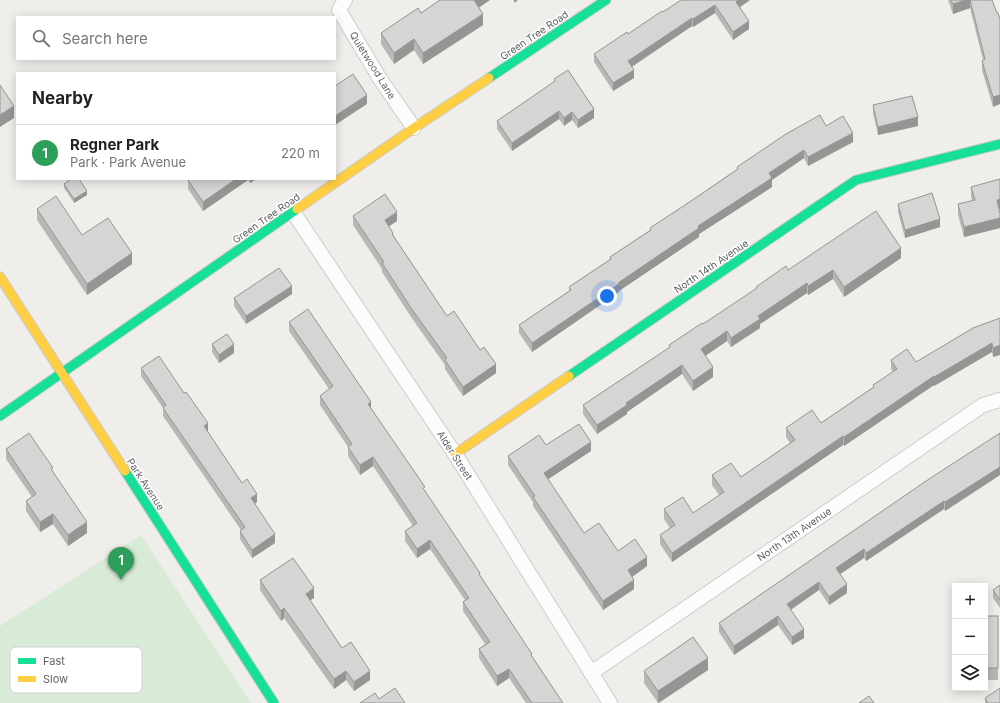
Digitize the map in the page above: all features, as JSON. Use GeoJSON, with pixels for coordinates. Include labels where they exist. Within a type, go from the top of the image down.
{"type":"FeatureCollection","features":[{"type":"Feature","properties":{"kind":"street","name":"Quietwood Lane"},"geometry":{"type":"LineString","coordinates":[[345,0],[339,10],[380,79],[414,128]]}},
{"type":"Feature","properties":{"kind":"street","name":"Green Tree Road"},"geometry":{"type":"LineString","coordinates":[[0,416],[414,128],[606,0]]}},
{"type":"Feature","properties":{"kind":"street","name":"North 14th Avenue"},"geometry":{"type":"LineString","coordinates":[[455,454],[856,180],[1000,144]]}},
{"type":"Feature","properties":{"kind":"street","name":"Alder Street"},"geometry":{"type":"LineString","coordinates":[[293,212],[455,454],[610,703]]}},
{"type":"Feature","properties":{"kind":"street","name":"Park Avenue"},"geometry":{"type":"LineString","coordinates":[[0,277],[274,703]]}},
{"type":"Feature","properties":{"kind":"street","name":"North 13th Avenue"},"geometry":{"type":"LineString","coordinates":[[591,673],[983,405],[1000,400]]}},
{"type":"Feature","properties":{"kind":"green space"},"geometry":{"type":"Polygon","coordinates":[[[141,535],[251,703],[0,703],[0,626],[141,535]]]}},
{"type":"Feature","properties":{"kind":"building"},"geometry":{"type":"Polygon","coordinates":[[[440,0],[474,0],[483,14],[423,53],[414,39],[394,53],[381,33],[418,8],[421,13],[440,0]]]}},
{"type":"Feature","properties":{"kind":"building"},"geometry":{"type":"Polygon","coordinates":[[[681,0],[738,0],[736,2],[749,21],[733,32],[715,5],[693,19],[692,18],[628,61],[634,70],[613,83],[594,54],[627,32],[628,34],[681,0]]]}},
{"type":"Feature","properties":{"kind":"building"},"geometry":{"type":"Polygon","coordinates":[[[951,0],[966,0],[953,4],[951,0]]]}},
{"type":"Feature","properties":{"kind":"building"},"geometry":{"type":"Polygon","coordinates":[[[970,0],[992,0],[1000,19],[1000,95],[993,97],[982,61],[985,59],[970,0]]]}},
{"type":"Feature","properties":{"kind":"building"},"geometry":{"type":"Polygon","coordinates":[[[568,70],[594,109],[578,120],[572,112],[564,118],[559,111],[512,143],[497,121],[555,81],[554,79],[568,70]]]}},
{"type":"Feature","properties":{"kind":"building"},"geometry":{"type":"Polygon","coordinates":[[[353,74],[367,95],[336,115],[336,85],[353,74]]]}},
{"type":"Feature","properties":{"kind":"building"},"geometry":{"type":"Polygon","coordinates":[[[0,85],[14,106],[0,115],[0,85]]]}},
{"type":"Feature","properties":{"kind":"building"},"geometry":{"type":"Polygon","coordinates":[[[912,96],[918,117],[878,127],[873,105],[912,96]]]}},
{"type":"Feature","properties":{"kind":"building"},"geometry":{"type":"Polygon","coordinates":[[[820,115],[826,126],[843,116],[853,133],[808,157],[804,150],[769,173],[772,178],[698,226],[699,228],[532,343],[519,325],[571,290],[569,287],[611,259],[610,257],[651,230],[650,228],[738,169],[737,167],[786,134],[820,115]]]}},
{"type":"Feature","properties":{"kind":"building"},"geometry":{"type":"Polygon","coordinates":[[[1000,179],[1000,199],[997,200],[1000,218],[964,227],[958,204],[975,200],[971,187],[1000,179]]]}},
{"type":"Feature","properties":{"kind":"building"},"geometry":{"type":"Polygon","coordinates":[[[70,180],[80,180],[87,191],[74,199],[64,184],[70,180]]]}},
{"type":"Feature","properties":{"kind":"building"},"geometry":{"type":"Polygon","coordinates":[[[188,180],[235,180],[203,202],[188,180]]]}},
{"type":"Feature","properties":{"kind":"building"},"geometry":{"type":"Polygon","coordinates":[[[932,193],[940,219],[905,230],[898,204],[932,193]]]}},
{"type":"Feature","properties":{"kind":"building"},"geometry":{"type":"Polygon","coordinates":[[[385,194],[397,212],[385,220],[393,233],[392,234],[447,316],[454,311],[480,350],[484,347],[496,364],[463,387],[445,360],[447,358],[411,308],[382,263],[384,262],[353,216],[385,194]]]}},
{"type":"Feature","properties":{"kind":"building"},"geometry":{"type":"Polygon","coordinates":[[[56,196],[82,235],[108,218],[132,253],[87,284],[37,209],[56,196]]]}},
{"type":"Feature","properties":{"kind":"building"},"geometry":{"type":"Polygon","coordinates":[[[876,211],[901,248],[844,287],[833,270],[808,286],[807,283],[758,316],[760,319],[731,338],[727,331],[701,349],[713,367],[693,381],[682,365],[626,403],[627,405],[597,425],[583,405],[670,347],[669,345],[757,288],[756,287],[786,266],[788,270],[876,211]]]}},
{"type":"Feature","properties":{"kind":"building"},"geometry":{"type":"Polygon","coordinates":[[[279,268],[292,286],[246,316],[234,298],[279,268]]]}},
{"type":"Feature","properties":{"kind":"building"},"geometry":{"type":"Polygon","coordinates":[[[308,309],[371,402],[368,404],[425,487],[423,488],[480,573],[479,574],[563,703],[532,703],[509,669],[497,676],[479,649],[490,642],[463,602],[469,598],[430,540],[417,549],[405,531],[417,523],[373,457],[360,465],[348,447],[352,444],[320,396],[333,386],[289,322],[308,309]]]}},
{"type":"Feature","properties":{"kind":"building"},"geometry":{"type":"Polygon","coordinates":[[[1000,318],[1000,345],[993,348],[992,343],[934,376],[844,437],[843,436],[672,553],[660,535],[675,525],[664,509],[683,497],[693,513],[724,492],[712,475],[731,463],[741,477],[795,440],[786,428],[812,410],[821,423],[874,387],[873,385],[897,369],[891,360],[907,349],[916,362],[973,328],[1000,318]]]}},
{"type":"Feature","properties":{"kind":"building"},"geometry":{"type":"Polygon","coordinates":[[[227,334],[234,344],[219,355],[212,344],[227,334]]]}},
{"type":"Feature","properties":{"kind":"building"},"geometry":{"type":"Polygon","coordinates":[[[159,356],[184,393],[186,392],[208,423],[204,426],[242,483],[247,479],[257,494],[251,498],[275,534],[252,550],[240,531],[245,527],[163,408],[166,405],[141,368],[159,356]]]}},
{"type":"Feature","properties":{"kind":"building"},"geometry":{"type":"Polygon","coordinates":[[[579,424],[591,442],[544,473],[584,533],[599,523],[618,551],[635,539],[647,557],[628,570],[634,580],[603,601],[533,497],[535,496],[508,456],[539,435],[546,445],[579,424]]]}},
{"type":"Feature","properties":{"kind":"building"},"geometry":{"type":"Polygon","coordinates":[[[29,433],[53,468],[51,469],[87,522],[68,535],[53,514],[40,522],[26,501],[36,494],[6,449],[29,433]]]}},
{"type":"Feature","properties":{"kind":"building"},"geometry":{"type":"Polygon","coordinates":[[[1000,433],[1000,467],[945,502],[944,501],[866,553],[864,549],[836,568],[847,584],[829,597],[819,582],[787,604],[804,629],[792,637],[778,616],[734,646],[719,623],[929,479],[1000,433]]]}},
{"type":"Feature","properties":{"kind":"building"},"geometry":{"type":"Polygon","coordinates":[[[293,558],[314,588],[306,594],[342,648],[351,642],[370,671],[354,682],[346,671],[334,679],[284,608],[281,611],[260,580],[293,558]]]}},
{"type":"Feature","properties":{"kind":"building"},"geometry":{"type":"Polygon","coordinates":[[[1000,585],[1000,600],[993,590],[1000,585]]]}},
{"type":"Feature","properties":{"kind":"building"},"geometry":{"type":"Polygon","coordinates":[[[988,616],[998,616],[998,668],[988,668],[988,616]]]}},
{"type":"Feature","properties":{"kind":"building"},"geometry":{"type":"Polygon","coordinates":[[[693,637],[708,658],[658,691],[644,671],[693,637]]]}},
{"type":"Feature","properties":{"kind":"building"},"geometry":{"type":"Polygon","coordinates":[[[395,688],[405,703],[360,703],[375,693],[379,699],[395,688]]]}},
{"type":"Feature","properties":{"kind":"building"},"geometry":{"type":"Polygon","coordinates":[[[1000,688],[1000,703],[988,703],[985,698],[1000,688]]]}},
{"type":"Feature","properties":{"kind":"building"},"geometry":{"type":"Polygon","coordinates":[[[869,696],[874,703],[859,703],[869,696]]]}},
{"type":"Feature","properties":{"kind":"traffic: fast"},"geometry":{"type":"LineString","coordinates":[[489,78],[606,0]]}},
{"type":"Feature","properties":{"kind":"traffic: fast"},"geometry":{"type":"LineString","coordinates":[[569,376],[856,180],[1000,144]]}},
{"type":"Feature","properties":{"kind":"traffic: fast"},"geometry":{"type":"LineString","coordinates":[[0,416],[297,209]]}},
{"type":"Feature","properties":{"kind":"traffic: fast"},"geometry":{"type":"LineString","coordinates":[[125,471],[274,703]]}},
{"type":"Feature","properties":{"kind":"traffic: slow"},"geometry":{"type":"LineString","coordinates":[[297,209],[489,78]]}},
{"type":"Feature","properties":{"kind":"traffic: slow"},"geometry":{"type":"LineString","coordinates":[[0,277],[125,471]]}},
{"type":"Feature","properties":{"kind":"traffic: slow"},"geometry":{"type":"LineString","coordinates":[[455,454],[569,376]]}},
{"type":"Feature","properties":{"kind":"place","name":"Regner Park"},"geometry":{"type":"Point","coordinates":[121,580]}}]}
